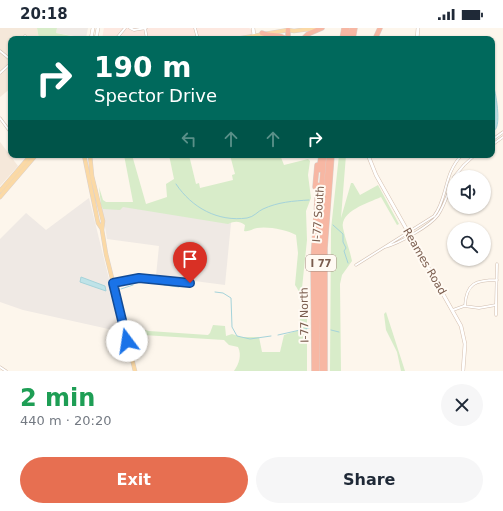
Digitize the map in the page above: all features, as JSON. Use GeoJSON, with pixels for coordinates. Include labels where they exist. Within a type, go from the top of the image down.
{"type":"FeatureCollection","features":[{"type":"Feature","properties":{"kind":"highway"},"geometry":{"type":"LineString","coordinates":[[306,36],[322,28]]}},
{"type":"Feature","properties":{"kind":"highway"},"geometry":{"type":"LineString","coordinates":[[262,34],[268,36],[280,36]]}},
{"type":"Feature","properties":{"kind":"highway","name":"I-77 North"},"geometry":{"type":"LineString","coordinates":[[314,371],[314,235],[317,192],[315,187],[319,158]]}},
{"type":"Feature","properties":{"kind":"highway","name":"I 77"},"geometry":{"type":"LineString","coordinates":[[317,371],[316,260],[324,158]]}},
{"type":"Feature","properties":{"kind":"highway","name":"I 77"},"geometry":{"type":"LineString","coordinates":[[322,371],[321,260],[329,158]]}},
{"type":"Feature","properties":{"kind":"highway","name":"I-77 South"},"geometry":{"type":"LineString","coordinates":[[325,371],[325,248],[332,158]]}},
{"type":"Feature","properties":{"kind":"main road"},"geometry":{"type":"LineString","coordinates":[[253,28],[254,35]]}},
{"type":"Feature","properties":{"kind":"main road"},"geometry":{"type":"LineString","coordinates":[[250,36],[289,29],[294,31],[316,28]]}},
{"type":"Feature","properties":{"kind":"main road"},"geometry":{"type":"LineString","coordinates":[[0,191],[29,158]]}},
{"type":"Feature","properties":{"kind":"main road"},"geometry":{"type":"LineString","coordinates":[[0,197],[29,158]]}},
{"type":"Feature","properties":{"kind":"main road"},"geometry":{"type":"LineString","coordinates":[[85,158],[102,221],[102,230],[113,283],[134,371]]}},
{"type":"Feature","properties":{"kind":"main road"},"geometry":{"type":"LineString","coordinates":[[90,158],[90,176]]}},
{"type":"Feature","properties":{"kind":"main road","name":"Reames Road"},"geometry":{"type":"LineString","coordinates":[[369,158],[376,175],[462,326],[465,338],[463,371]]}},
{"type":"Feature","properties":{"kind":"street"},"geometry":{"type":"LineString","coordinates":[[118,36],[125,28]]}},
{"type":"Feature","properties":{"kind":"street"},"geometry":{"type":"LineString","coordinates":[[130,28],[134,30],[145,28]]}},
{"type":"Feature","properties":{"kind":"street"},"geometry":{"type":"LineString","coordinates":[[0,51],[8,58]]}},
{"type":"Feature","properties":{"kind":"street"},"geometry":{"type":"LineString","coordinates":[[0,73],[8,66]]}},
{"type":"Feature","properties":{"kind":"street"},"geometry":{"type":"LineString","coordinates":[[0,118],[8,129]]}},
{"type":"Feature","properties":{"kind":"street"},"geometry":{"type":"LineString","coordinates":[[410,234],[436,214],[449,174],[455,162],[459,158]]}},
{"type":"Feature","properties":{"kind":"street"},"geometry":{"type":"LineString","coordinates":[[460,170],[472,158]]}},
{"type":"Feature","properties":{"kind":"street"},"geometry":{"type":"LineString","coordinates":[[356,265],[384,247],[432,222],[438,216],[447,195]]}},
{"type":"Feature","properties":{"kind":"street"},"geometry":{"type":"LineString","coordinates":[[496,315],[497,264]]}},
{"type":"Feature","properties":{"kind":"street"},"geometry":{"type":"LineString","coordinates":[[113,283],[139,278],[190,283]]}},
{"type":"Feature","properties":{"kind":"street"},"geometry":{"type":"LineString","coordinates":[[465,306],[467,292],[474,283],[483,280],[497,280]]}},
{"type":"Feature","properties":{"kind":"street"},"geometry":{"type":"LineString","coordinates":[[453,310],[465,306],[479,308],[496,305]]}},
{"type":"Feature","properties":{"kind":"street"},"geometry":{"type":"LineString","coordinates":[[0,367],[6,371]]}},
{"type":"Feature","properties":{"kind":"shaded area"},"geometry":{"type":"Polygon","coordinates":[[[0,28],[37,28],[38,36],[8,36],[8,90],[0,97],[0,28]]]}},
{"type":"Feature","properties":{"kind":"shaded area"},"geometry":{"type":"Polygon","coordinates":[[[57,28],[88,28],[86,36],[74,36],[56,33],[57,28]]]}},
{"type":"Feature","properties":{"kind":"shaded area"},"geometry":{"type":"Polygon","coordinates":[[[104,28],[249,28],[261,36],[103,36],[104,28]]]}},
{"type":"Feature","properties":{"kind":"shaded area"},"geometry":{"type":"Polygon","coordinates":[[[0,142],[8,153],[8,158],[12,158],[18,166],[0,186],[0,142]]]}},
{"type":"Feature","properties":{"kind":"shaded area"},"geometry":{"type":"Polygon","coordinates":[[[89,198],[122,332],[23,310],[0,302],[0,239],[26,213],[46,230],[89,198]]]}},
{"type":"Feature","properties":{"kind":"shaded area"},"geometry":{"type":"Polygon","coordinates":[[[101,202],[231,223],[225,285],[156,276],[159,246],[107,239],[101,202]]]}},
{"type":"Feature","properties":{"kind":"green space"},"geometry":{"type":"Polygon","coordinates":[[[37,28],[57,28],[56,33],[71,36],[38,36],[37,28]]]}},
{"type":"Feature","properties":{"kind":"green space"},"geometry":{"type":"Polygon","coordinates":[[[125,158],[133,158],[146,204],[167,197],[166,184],[174,179],[170,158],[190,158],[196,184],[199,183],[200,188],[233,180],[232,175],[235,174],[231,158],[281,158],[284,165],[308,159],[310,161],[308,175],[311,198],[306,211],[307,240],[302,288],[307,318],[307,371],[234,371],[240,353],[238,347],[229,345],[224,340],[143,335],[138,332],[138,328],[149,331],[208,335],[213,325],[225,326],[226,336],[232,334],[241,337],[259,337],[262,352],[280,352],[284,335],[299,330],[301,313],[300,295],[295,285],[298,253],[296,235],[272,228],[257,228],[244,231],[245,225],[239,222],[228,224],[123,207],[120,210],[103,209],[101,205],[99,187],[103,200],[106,202],[133,202],[125,158]]]}},
{"type":"Feature","properties":{"kind":"green space"},"geometry":{"type":"Polygon","coordinates":[[[339,158],[346,158],[341,218],[351,183],[353,183],[360,195],[378,185],[399,224],[397,225],[381,197],[356,208],[350,212],[343,222],[343,228],[352,261],[342,275],[340,284],[341,371],[330,371],[331,229],[339,158]]]}},
{"type":"Feature","properties":{"kind":"green space"},"geometry":{"type":"Polygon","coordinates":[[[386,312],[405,371],[401,371],[397,352],[386,330],[384,314],[386,312]]]}},
{"type":"Feature","properties":{"kind":"water"},"geometry":{"type":"Polygon","coordinates":[[[495,93],[498,110],[497,125],[495,130],[495,93]]]}},
{"type":"Feature","properties":{"kind":"water"},"geometry":{"type":"Polygon","coordinates":[[[81,277],[105,286],[106,291],[80,282],[81,277]]]}},
{"type":"Feature","properties":{"kind":"waterway"},"geometry":{"type":"LineString","coordinates":[[176,184],[182,193],[198,206],[207,212],[226,218],[247,218],[263,209],[280,203],[309,200]]}},
{"type":"Feature","properties":{"kind":"waterway"},"geometry":{"type":"LineString","coordinates":[[333,225],[343,234],[343,242],[346,248],[344,251],[348,263]]}},
{"type":"Feature","properties":{"kind":"waterway"},"geometry":{"type":"LineString","coordinates":[[121,289],[133,285]]}},
{"type":"Feature","properties":{"kind":"waterway"},"geometry":{"type":"LineString","coordinates":[[164,285],[179,287]]}},
{"type":"Feature","properties":{"kind":"waterway"},"geometry":{"type":"LineString","coordinates":[[215,292],[223,293],[231,298],[232,327],[237,336],[250,339],[271,336]]}},
{"type":"Feature","properties":{"kind":"waterway"},"geometry":{"type":"LineString","coordinates":[[278,335],[309,328]]}},
{"type":"Feature","properties":{"kind":"waterway"},"geometry":{"type":"LineString","coordinates":[[331,330],[339,332]]}},
{"type":"Feature","properties":{"kind":"route"},"geometry":{"type":"LineString","coordinates":[[127,341],[113,283],[139,278],[190,283]]}}]}
